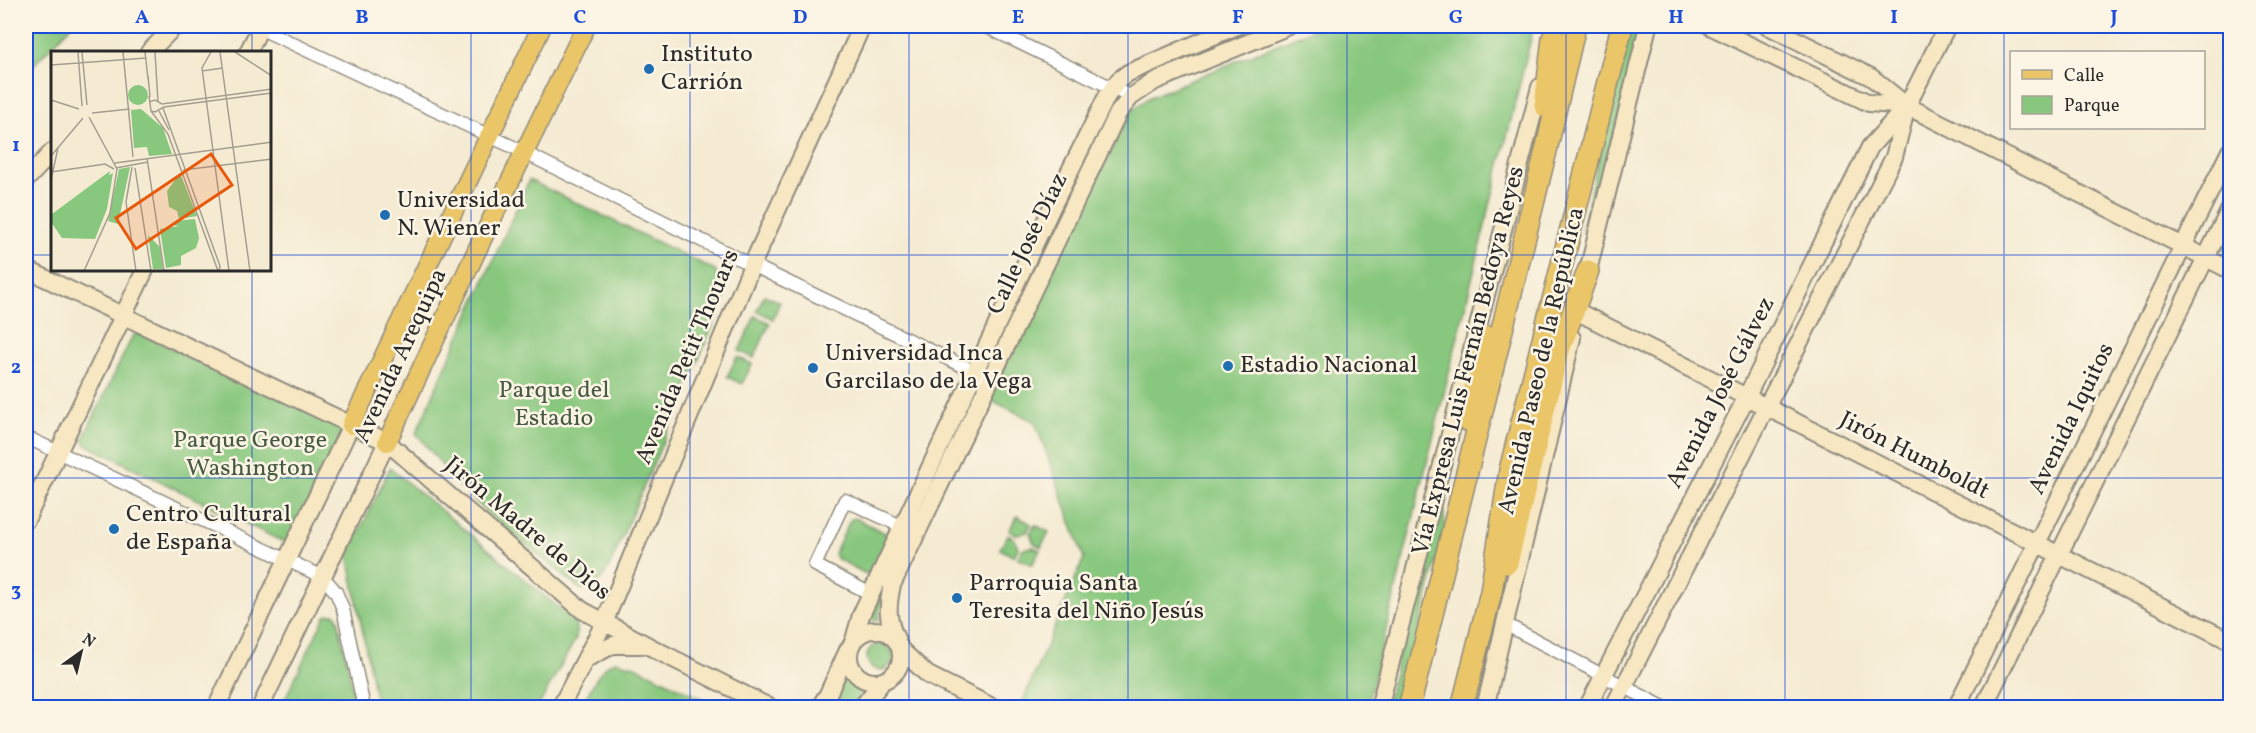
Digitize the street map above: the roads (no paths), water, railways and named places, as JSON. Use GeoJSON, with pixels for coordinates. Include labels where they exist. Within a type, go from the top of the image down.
{"type":"FeatureCollection","features":[{"type":"Feature","properties":{"kind":"highway","name":"Vía Expresa Luis Fernán Bedoya Reyes"},"geometry":{"type":"LineString","coordinates":[[1409,708],[1575,26]]}},
{"type":"Feature","properties":{"kind":"highway"},"geometry":{"type":"LineString","coordinates":[[1462,708],[1491,592],[1510,470],[1622,26]]}},
{"type":"Feature","properties":{"kind":"highway"},"geometry":{"type":"LineString","coordinates":[[1462,497],[1457,465],[1474,382],[1541,138],[1555,32]]}},
{"type":"Feature","properties":{"kind":"highway"},"geometry":{"type":"LineString","coordinates":[[1491,592],[1507,562],[1557,357],[1588,271]]}},
{"type":"Feature","properties":{"kind":"main road"},"geometry":{"type":"LineString","coordinates":[[150,51],[175,26]]}},
{"type":"Feature","properties":{"kind":"main road"},"geometry":{"type":"LineString","coordinates":[[248,51],[259,26]]}},
{"type":"Feature","properties":{"kind":"main road","name":"Avenida Arequipa"},"geometry":{"type":"LineString","coordinates":[[216,708],[542,26]]}},
{"type":"Feature","properties":{"kind":"main road","name":"Avenida Arequipa"},"geometry":{"type":"LineString","coordinates":[[260,708],[586,26]]}},
{"type":"Feature","properties":{"kind":"main road","name":"Avenida Petit Thouars"},"geometry":{"type":"LineString","coordinates":[[560,708],[604,623],[752,264],[862,26]]}},
{"type":"Feature","properties":{"kind":"main road","name":"Calle José Díaz"},"geometry":{"type":"LineString","coordinates":[[899,646],[891,628],[887,604],[912,520],[976,372],[1071,168],[1113,87],[1128,74],[1237,26]]}},
{"type":"Feature","properties":{"kind":"main road","name":"Calle José Díaz"},"geometry":{"type":"LineString","coordinates":[[852,643],[871,594],[992,380],[1011,335],[1114,120],[1131,97],[1155,81],[1289,26]]}},
{"type":"Feature","properties":{"kind":"main road","name":"Avenida Paseo de la República"},"geometry":{"type":"LineString","coordinates":[[1485,708],[1648,26]]}},
{"type":"Feature","properties":{"kind":"main road"},"geometry":{"type":"LineString","coordinates":[[1710,26],[1869,103],[1907,106]]}},
{"type":"Feature","properties":{"kind":"main road"},"geometry":{"type":"LineString","coordinates":[[1768,26],[1870,77],[1907,106],[2230,270]]}},
{"type":"Feature","properties":{"kind":"main road","name":"Avenida José Gálvez"},"geometry":{"type":"LineString","coordinates":[[1613,708],[1894,157],[1907,106],[1947,26]]}},
{"type":"Feature","properties":{"kind":"main road"},"geometry":{"type":"LineString","coordinates":[[1379,708],[1555,32]]}},
{"type":"Feature","properties":{"kind":"main road","name":"Avenida José Gálvez"},"geometry":{"type":"LineString","coordinates":[[1587,708],[1746,398],[1870,147],[1907,106]]}},
{"type":"Feature","properties":{"kind":"main road","name":"Avenida Iquitos"},"geometry":{"type":"LineString","coordinates":[[1956,708],[2230,151]]}},
{"type":"Feature","properties":{"kind":"main road"},"geometry":{"type":"LineString","coordinates":[[26,180],[51,153]]}},
{"type":"Feature","properties":{"kind":"main road","name":"Avenida Iquitos"},"geometry":{"type":"LineString","coordinates":[[1983,708],[2230,209]]}},
{"type":"Feature","properties":{"kind":"main road","name":"Jirón Madre de Dios"},"geometry":{"type":"LineString","coordinates":[[26,269],[387,442],[582,610],[771,708]]}},
{"type":"Feature","properties":{"kind":"main road"},"geometry":{"type":"LineString","coordinates":[[26,520],[143,272]]}},
{"type":"Feature","properties":{"kind":"main road","name":"Jirón Humboldt"},"geometry":{"type":"LineString","coordinates":[[1578,312],[2230,641]]}},
{"type":"Feature","properties":{"kind":"main road"},"geometry":{"type":"LineString","coordinates":[[819,708],[852,643],[860,634],[876,630],[884,631],[928,675],[994,708]]}},
{"type":"Feature","properties":{"kind":"main road"},"geometry":{"type":"LineString","coordinates":[[852,643],[849,663],[859,677],[875,683],[888,679],[928,675]]}},
{"type":"Feature","properties":{"kind":"main road"},"geometry":{"type":"LineString","coordinates":[[585,659],[604,648],[619,644],[640,645],[656,650]]}},
{"type":"Feature","properties":{"kind":"main road"},"geometry":{"type":"LineString","coordinates":[[861,708],[900,664],[899,646]]}},
{"type":"Feature","properties":{"kind":"street"},"geometry":{"type":"LineString","coordinates":[[259,26],[992,380]]}},
{"type":"Feature","properties":{"kind":"street"},"geometry":{"type":"LineString","coordinates":[[985,26],[1131,97]]}},
{"type":"Feature","properties":{"kind":"street"},"geometry":{"type":"LineString","coordinates":[[26,437],[323,577],[336,592],[343,609],[364,708]]}},
{"type":"Feature","properties":{"kind":"street"},"geometry":{"type":"LineString","coordinates":[[871,594],[815,565],[845,500],[912,520]]}},
{"type":"Feature","properties":{"kind":"street"},"geometry":{"type":"LineString","coordinates":[[1504,624],[1665,708]]}},
{"type":"Feature","properties":{"kind":"place","name":"Instituto Carrión"},"geometry":{"type":"Point","coordinates":[649,69]}},
{"type":"Feature","properties":{"kind":"place","name":"Universidad N. Wiener"},"geometry":{"type":"Point","coordinates":[385,215]}},
{"type":"Feature","properties":{"kind":"place","name":"Estadio Nacional"},"geometry":{"type":"Point","coordinates":[1228,366]}},
{"type":"Feature","properties":{"kind":"place","name":"Universidad Inca Garcilaso de la Vega"},"geometry":{"type":"Point","coordinates":[813,368]}},
{"type":"Feature","properties":{"kind":"place","name":"Centro Cultural de España"},"geometry":{"type":"Point","coordinates":[114,529]}},
{"type":"Feature","properties":{"kind":"place","name":"Parroquia Santa Teresita del Niño Jesús"},"geometry":{"type":"Point","coordinates":[957,598]}},
{"type":"Feature","properties":{"kind":"park label","name":"Parque del Estadio"},"geometry":{"type":"Point","coordinates":[554,405]}},
{"type":"Feature","properties":{"kind":"park label","name":"Parque George Washington"},"geometry":{"type":"Point","coordinates":[250,455]}}]}
